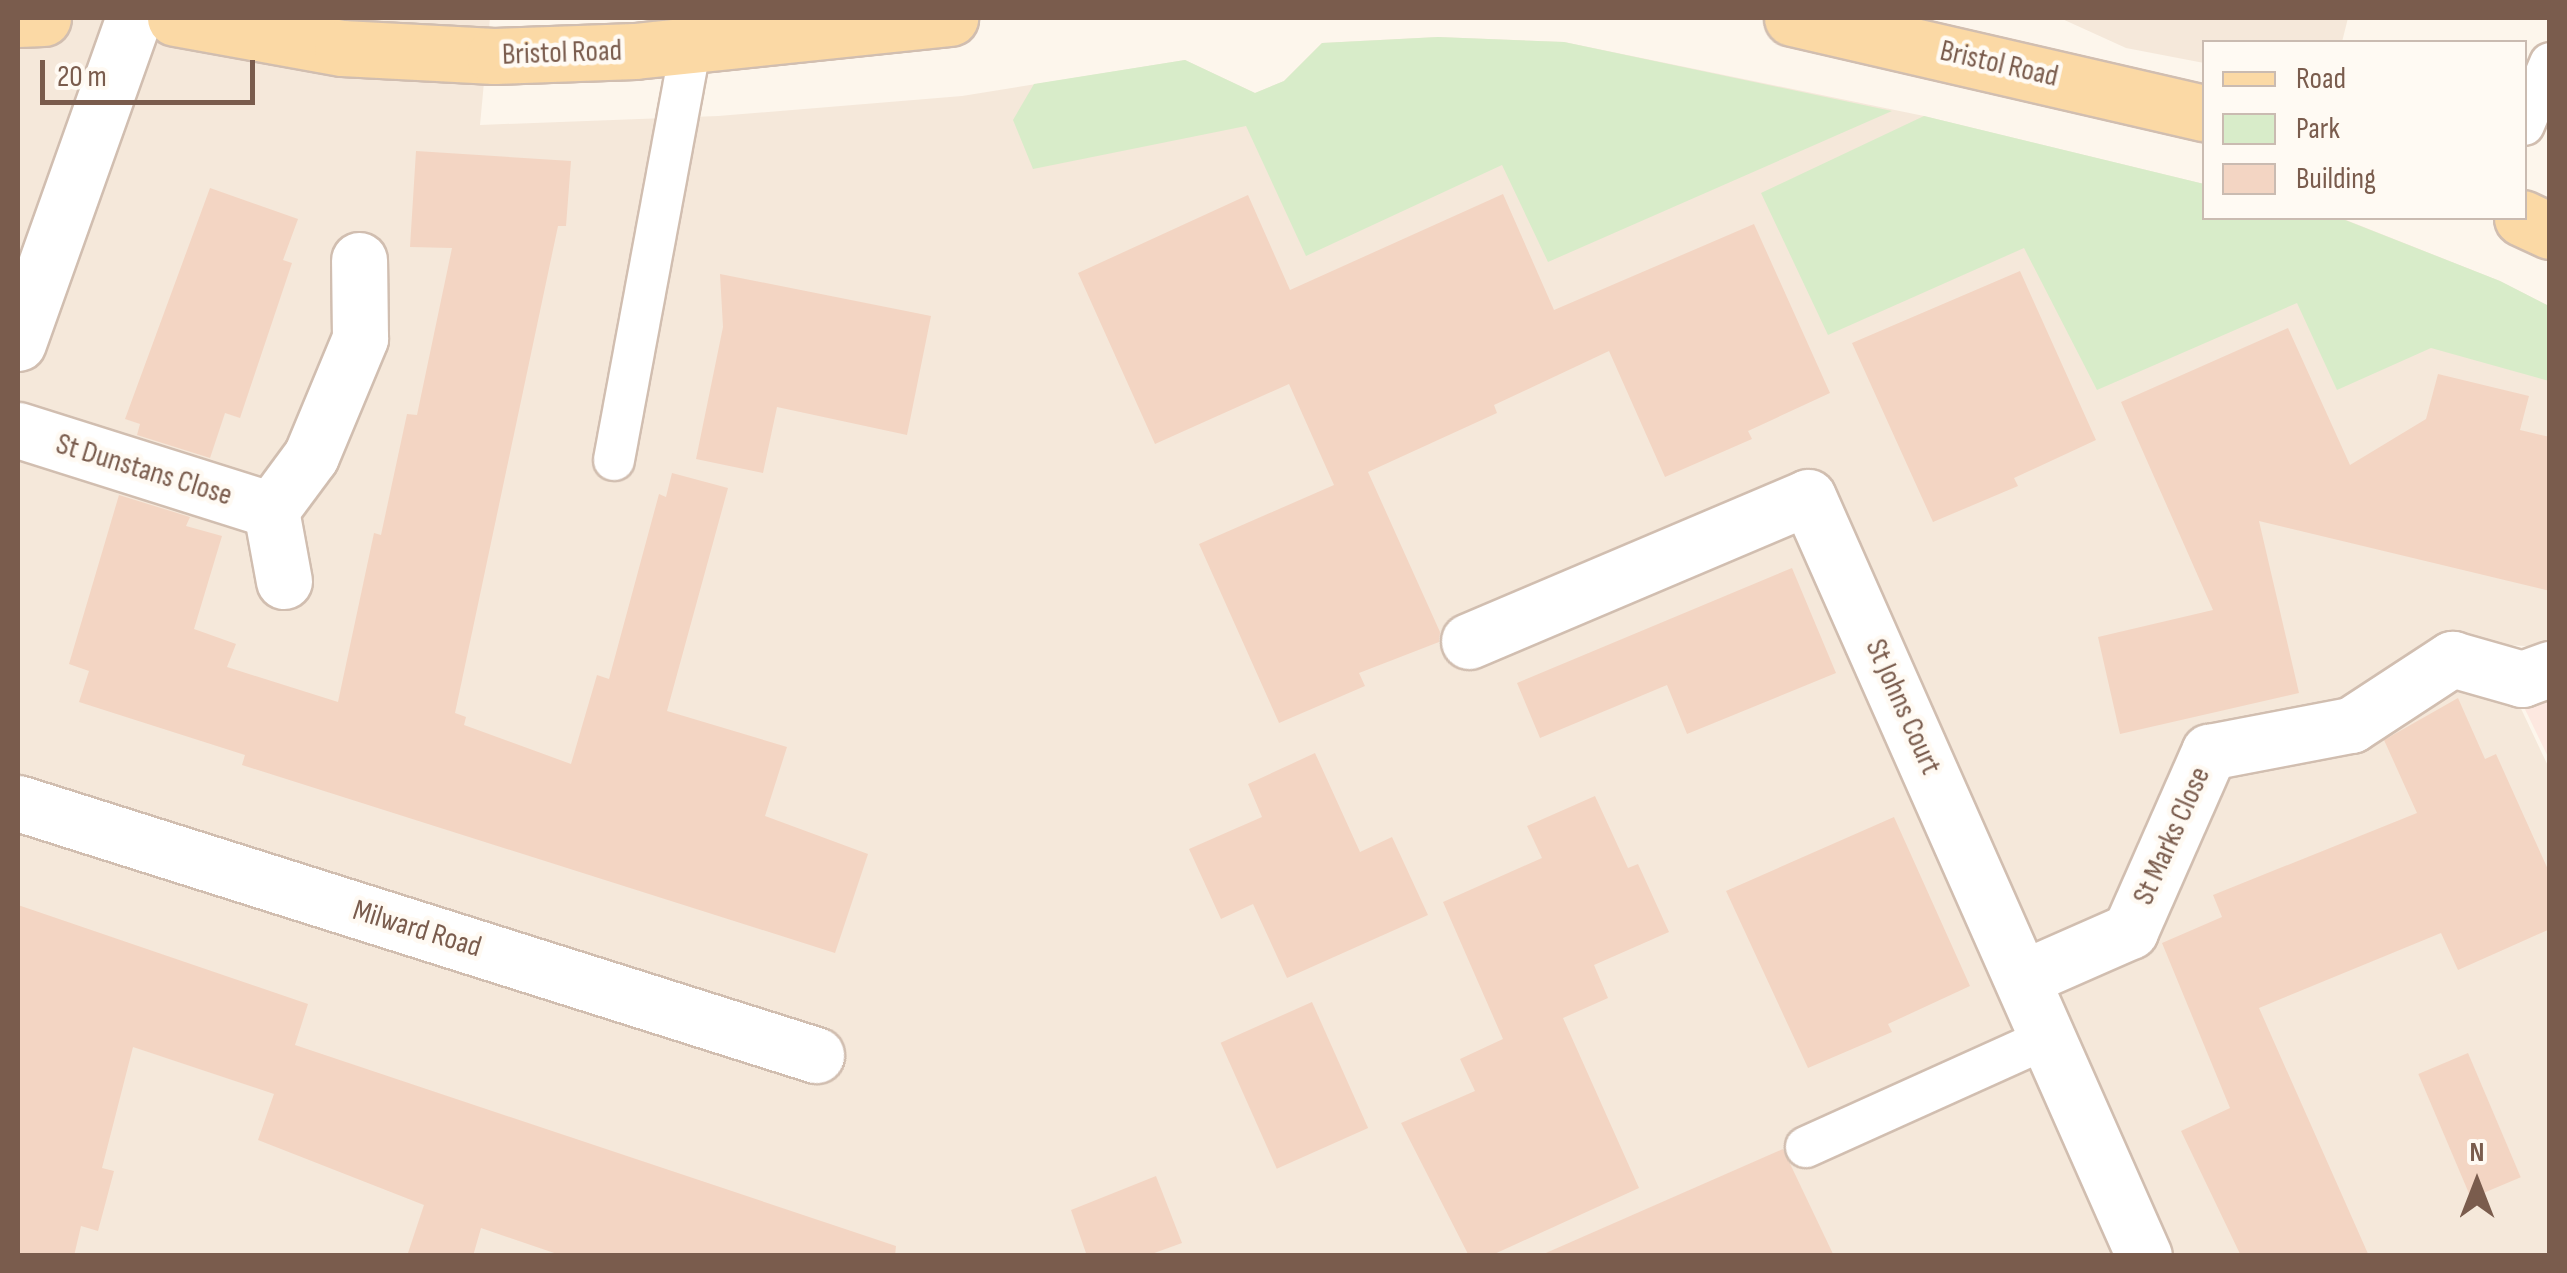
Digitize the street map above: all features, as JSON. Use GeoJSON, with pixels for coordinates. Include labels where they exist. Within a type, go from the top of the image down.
{"type":"FeatureCollection","features":[{"type":"Feature","properties":{"kind":"main road"},"geometry":{"type":"LineString","coordinates":[[18,20],[43,18]]}},
{"type":"Feature","properties":{"kind":"main road","name":"Bristol Road"},"geometry":{"type":"LineString","coordinates":[[176,18],[342,48],[437,53],[691,45],[950,18]]}},
{"type":"Feature","properties":{"kind":"main road","name":"Bristol Road"},"geometry":{"type":"LineString","coordinates":[[1792,18],[2202,113]]}},
{"type":"Feature","properties":{"kind":"main road"},"geometry":{"type":"LineString","coordinates":[[2526,220],[2550,231]]}},
{"type":"Feature","properties":{"kind":"street"},"geometry":{"type":"LineString","coordinates":[[18,343],[134,18]]}},
{"type":"Feature","properties":{"kind":"street","name":"St Dunstans Close"},"geometry":{"type":"LineString","coordinates":[[284,581],[271,510],[312,456],[360,338],[359,260]]}},
{"type":"Feature","properties":{"kind":"street","name":"St Dunstans Close"},"geometry":{"type":"LineString","coordinates":[[18,430],[271,510]]}},
{"type":"Feature","properties":{"kind":"street","name":"St Johns Court"},"geometry":{"type":"LineString","coordinates":[[1469,641],[1808,497],[2052,1036],[2144,1256]]}},
{"type":"Feature","properties":{"kind":"street","name":"St Marks Close"},"geometry":{"type":"LineString","coordinates":[[2024,977],[2130,930],[2209,752],[2351,724],[2452,659],[2522,679],[2550,669]]}},
{"type":"Feature","properties":{"kind":"street","name":"Milward Road"},"geometry":{"type":"LineString","coordinates":[[18,804],[816,1055]]}},
{"type":"Feature","properties":{"kind":"lane"},"geometry":{"type":"LineString","coordinates":[[614,460],[691,45]]}},
{"type":"Feature","properties":{"kind":"lane"},"geometry":{"type":"LineString","coordinates":[[2527,118],[2550,64]]}},
{"type":"Feature","properties":{"kind":"lane"},"geometry":{"type":"LineString","coordinates":[[1806,1148],[2052,1036]]}},
{"type":"Feature","properties":{"kind":"shaded area"},"geometry":{"type":"Polygon","coordinates":[[[18,18],[490,18],[480,125],[718,116],[962,96],[1185,60],[1255,93],[1284,81],[1322,43],[1438,37],[1564,42],[1924,116],[2202,184],[2202,220],[2346,220],[2500,281],[2549,306],[2549,647],[2504,645],[2516,698],[2549,768],[2549,1255],[18,1255],[18,18]]]}},
{"type":"Feature","properties":{"kind":"shaded area"},"geometry":{"type":"Polygon","coordinates":[[[2060,18],[2348,18],[2342,40],[2202,40],[2202,63],[2126,48],[2060,18]]]}},
{"type":"Feature","properties":{"kind":"shaded area"},"geometry":{"type":"Polygon","coordinates":[[[2549,693],[2549,759],[2522,703],[2549,693]]]}},
{"type":"Feature","properties":{"kind":"green space"},"geometry":{"type":"Polygon","coordinates":[[[1438,37],[1564,42],[1892,111],[1548,262],[1502,165],[1306,256],[1246,126],[1033,169],[1013,120],[1034,84],[1185,60],[1255,93],[1284,81],[1322,43],[1438,37]]]}},
{"type":"Feature","properties":{"kind":"green space"},"geometry":{"type":"Polygon","coordinates":[[[1924,116],[2202,184],[2202,220],[2345,220],[2500,281],[2549,306],[2549,381],[2431,348],[2337,390],[2297,303],[2097,390],[2024,248],[1828,335],[1761,193],[1924,116]]]}},
{"type":"Feature","properties":{"kind":"building"},"geometry":{"type":"Polygon","coordinates":[[[416,151],[571,161],[566,226],[558,226],[455,713],[466,717],[464,725],[571,764],[597,675],[609,679],[659,494],[666,497],[672,473],[728,488],[667,711],[787,747],[765,816],[868,854],[835,953],[242,765],[245,755],[79,702],[89,671],[69,664],[119,495],[190,517],[186,526],[222,536],[194,629],[236,644],[227,667],[338,702],[374,533],[381,535],[407,414],[417,415],[452,248],[410,247],[416,151]]]}},
{"type":"Feature","properties":{"kind":"building"},"geometry":{"type":"Polygon","coordinates":[[[210,188],[298,219],[283,260],[292,263],[240,418],[225,413],[210,458],[137,435],[140,424],[125,419],[210,188]]]}},
{"type":"Feature","properties":{"kind":"building"},"geometry":{"type":"Polygon","coordinates":[[[1503,194],[1554,310],[1754,224],[1830,393],[1748,431],[1752,439],[1665,477],[1609,351],[1494,405],[1497,413],[1368,472],[1440,632],[1439,642],[1359,673],[1365,686],[1279,723],[1199,544],[1334,485],[1289,384],[1155,444],[1078,273],[1248,195],[1290,290],[1503,194]]]}},
{"type":"Feature","properties":{"kind":"building"},"geometry":{"type":"Polygon","coordinates":[[[2020,271],[2096,440],[2014,478],[2018,486],[1933,522],[1852,343],[2020,271]]]}},
{"type":"Feature","properties":{"kind":"building"},"geometry":{"type":"Polygon","coordinates":[[[720,274],[931,316],[907,435],[777,407],[763,473],[696,459],[723,327],[720,274]]]}},
{"type":"Feature","properties":{"kind":"building"},"geometry":{"type":"Polygon","coordinates":[[[2288,328],[2350,465],[2426,419],[2438,374],[2529,396],[2520,430],[2550,437],[2550,591],[2259,521],[2299,693],[2120,734],[2098,637],[2213,610],[2121,402],[2288,328]]]}},
{"type":"Feature","properties":{"kind":"building"},"geometry":{"type":"Polygon","coordinates":[[[1792,568],[1836,673],[1687,734],[1667,685],[1540,738],[1517,683],[1792,568]]]}},
{"type":"Feature","properties":{"kind":"building"},"geometry":{"type":"Polygon","coordinates":[[[2458,698],[2485,759],[2496,754],[2550,874],[2550,929],[2458,970],[2441,933],[2259,1008],[2369,1256],[2241,1256],[2181,1131],[2230,1108],[2162,943],[2222,917],[2213,895],[2417,813],[2384,740],[2458,698]]]}},
{"type":"Feature","properties":{"kind":"building"},"geometry":{"type":"Polygon","coordinates":[[[1315,753],[1360,852],[1392,837],[1428,915],[1287,978],[1253,904],[1221,919],[1189,849],[1262,817],[1248,784],[1315,753]]]}},
{"type":"Feature","properties":{"kind":"building"},"geometry":{"type":"Polygon","coordinates":[[[1595,796],[1628,868],[1638,864],[1669,932],[1594,965],[1608,998],[1563,1018],[1639,1188],[1490,1256],[1469,1256],[1401,1123],[1475,1091],[1460,1059],[1503,1039],[1443,902],[1542,858],[1527,826],[1595,796]]]}},
{"type":"Feature","properties":{"kind":"building"},"geometry":{"type":"Polygon","coordinates":[[[1894,817],[1970,986],[1888,1024],[1892,1032],[1808,1068],[1726,891],[1894,817]]]}},
{"type":"Feature","properties":{"kind":"building"},"geometry":{"type":"Polygon","coordinates":[[[18,905],[308,1004],[295,1045],[896,1246],[895,1256],[563,1256],[481,1228],[473,1256],[407,1256],[424,1205],[258,1140],[274,1094],[133,1047],[102,1168],[114,1171],[98,1231],[81,1226],[74,1256],[18,1256],[18,905]]]}},
{"type":"Feature","properties":{"kind":"building"},"geometry":{"type":"Polygon","coordinates":[[[1312,1002],[1368,1128],[1277,1169],[1221,1043],[1312,1002]]]}},
{"type":"Feature","properties":{"kind":"building"},"geometry":{"type":"Polygon","coordinates":[[[2468,1053],[2521,1177],[2471,1198],[2418,1074],[2468,1053]]]}},
{"type":"Feature","properties":{"kind":"building"},"geometry":{"type":"Polygon","coordinates":[[[1783,1149],[1834,1256],[1539,1256],[1783,1149]]]}},
{"type":"Feature","properties":{"kind":"building"},"geometry":{"type":"Polygon","coordinates":[[[1156,1176],[1182,1243],[1146,1256],[1087,1256],[1071,1210],[1156,1176]]]}}]}
